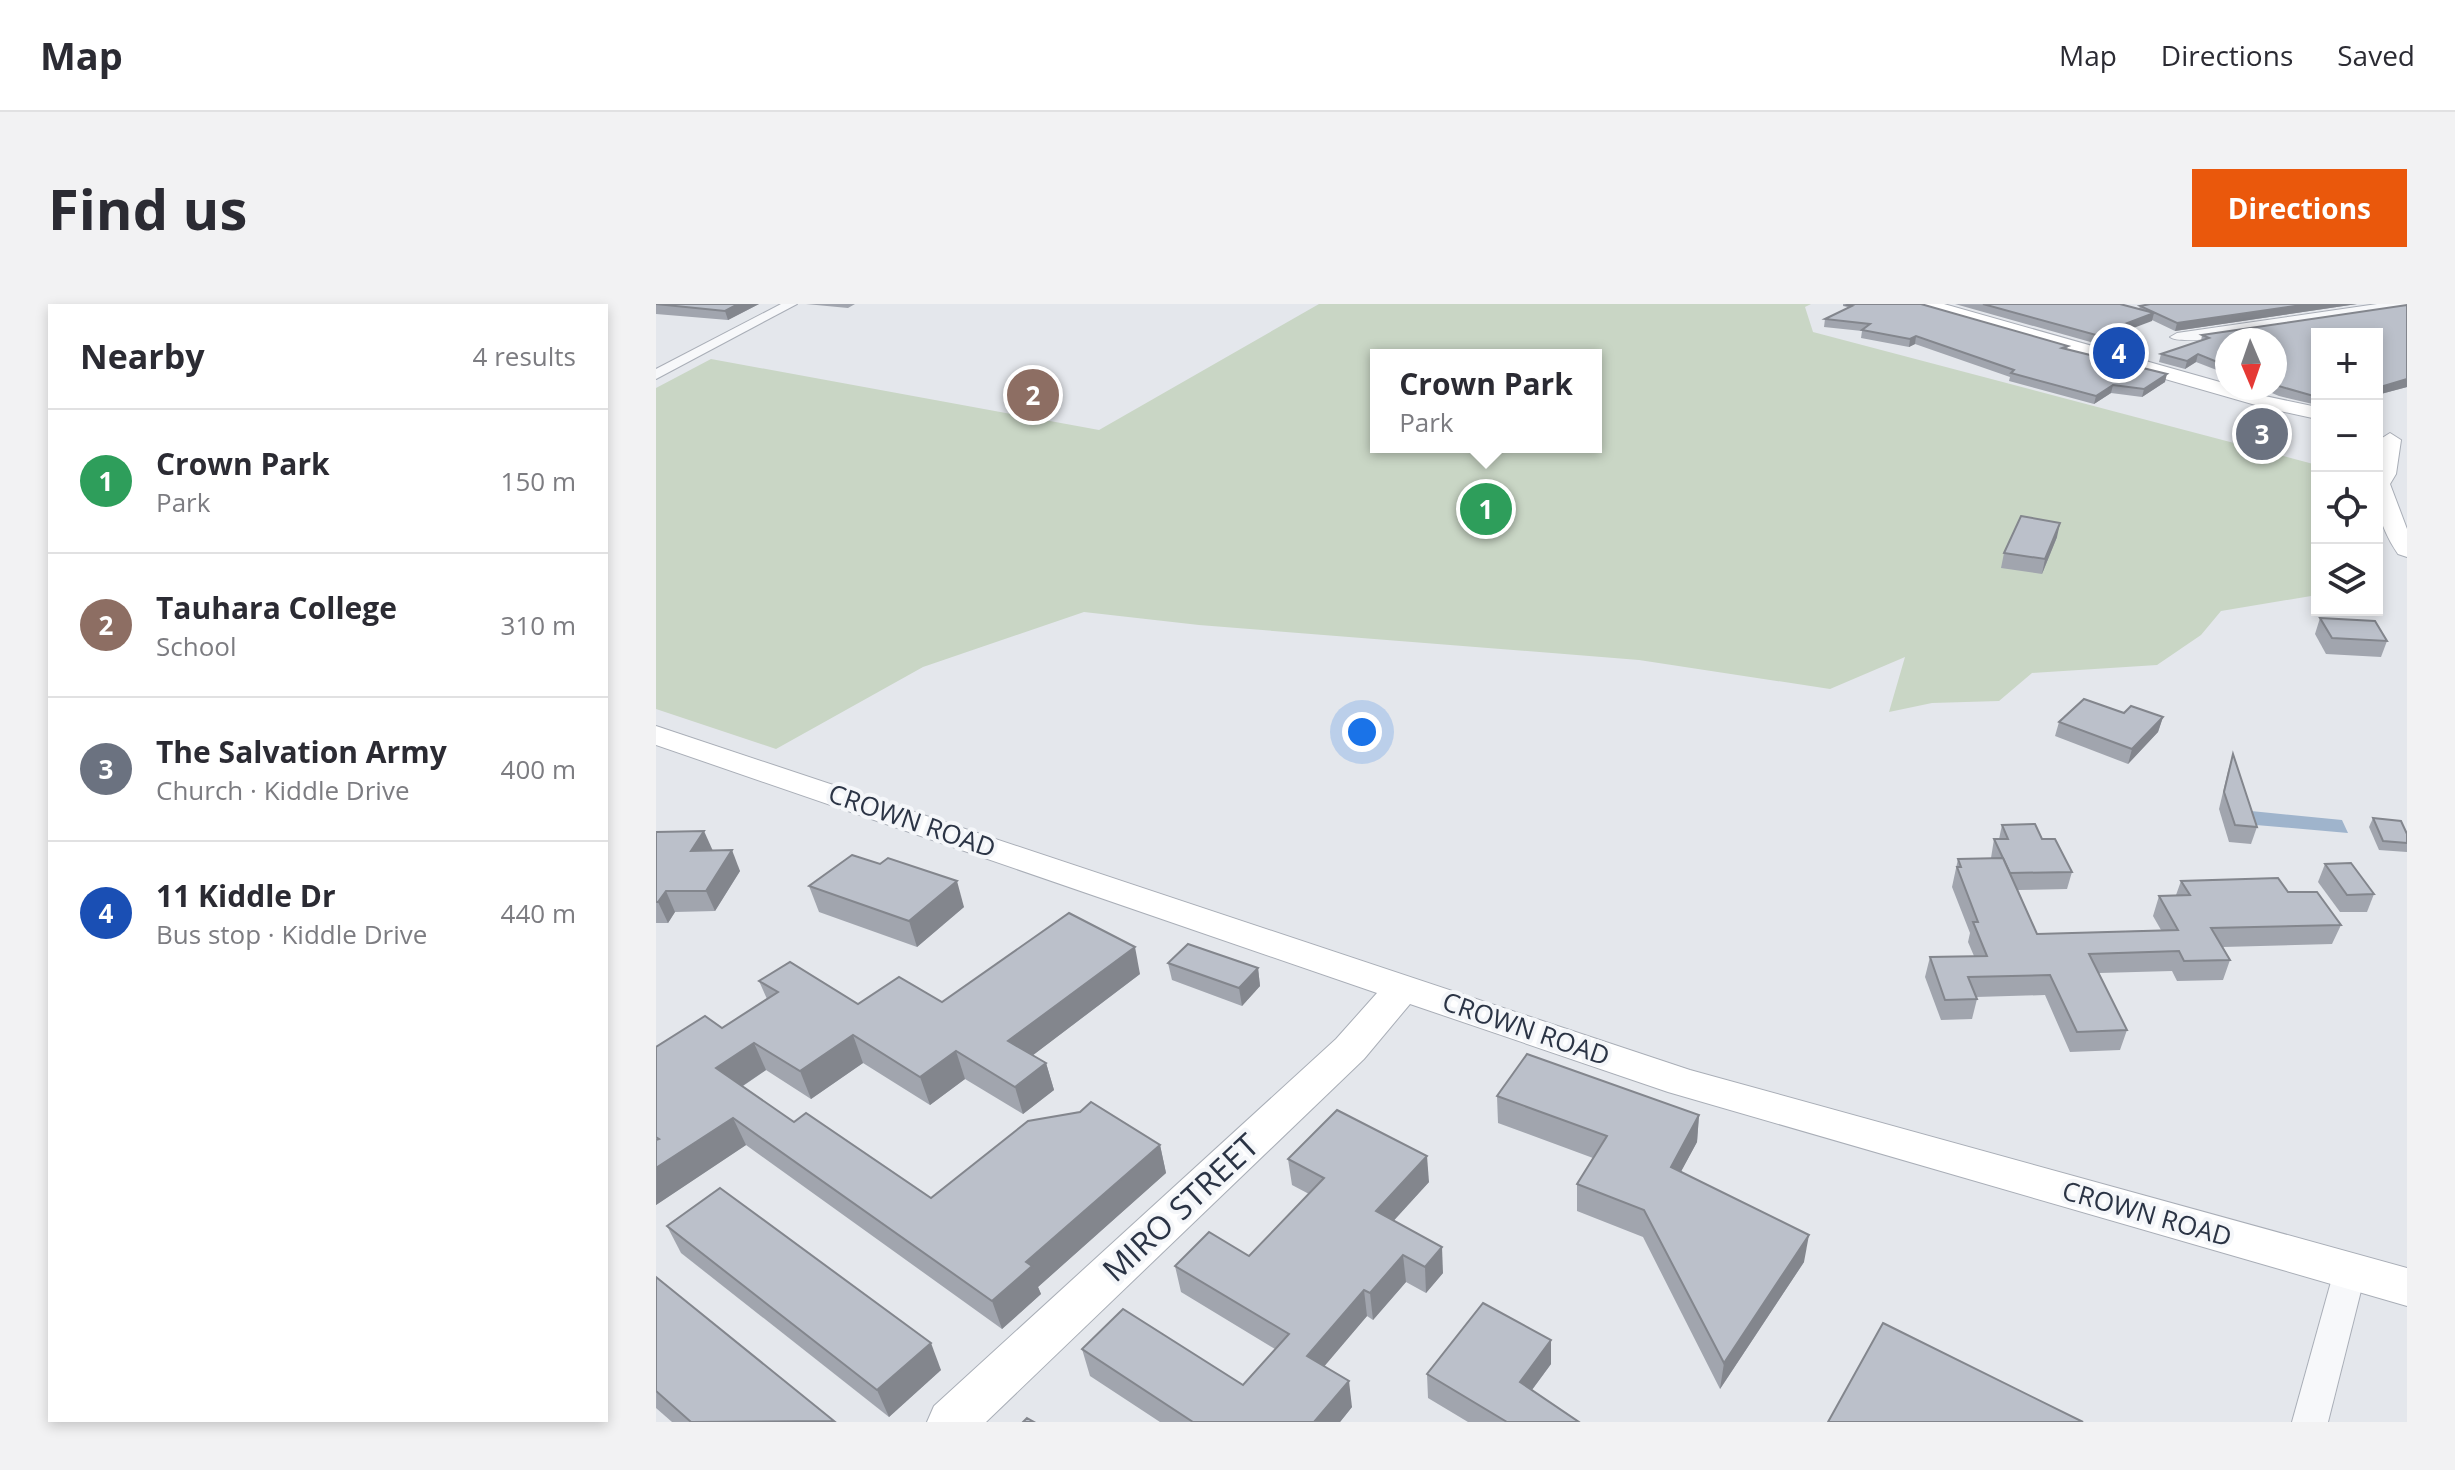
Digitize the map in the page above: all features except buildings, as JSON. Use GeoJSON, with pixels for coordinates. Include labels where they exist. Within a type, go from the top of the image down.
{"type":"FeatureCollection","features":[{"type":"Feature","properties":{"kind":"street"},"geometry":{"type":"LineString","coordinates":[[656,375],[791,304]]}},
{"type":"Feature","properties":{"kind":"street"},"geometry":{"type":"LineString","coordinates":[[1924,304],[2273,404],[2311,412]]}},
{"type":"Feature","properties":{"kind":"street"},"geometry":{"type":"LineString","coordinates":[[2177,337],[2212,336],[2340,310],[2407,307]]}},
{"type":"Feature","properties":{"kind":"street"},"geometry":{"type":"LineString","coordinates":[[2273,404],[2311,419]]}},
{"type":"Feature","properties":{"kind":"street"},"geometry":{"type":"LineString","coordinates":[[2383,476],[2389,431]]}},
{"type":"Feature","properties":{"kind":"street"},"geometry":{"type":"LineString","coordinates":[[2383,497],[2392,524],[2407,549]]}},
{"type":"Feature","properties":{"kind":"street","name":"CROWN ROAD"},"geometry":{"type":"LineString","coordinates":[[656,735],[1682,1082],[2407,1287]]}},
{"type":"Feature","properties":{"kind":"street","name":"MIRO STREET"},"geometry":{"type":"LineString","coordinates":[[952,1422],[1350,1049],[1403,987]]}},
{"type":"Feature","properties":{"kind":"street"},"geometry":{"type":"LineString","coordinates":[[2310,1422],[2350,1271]]}},
{"type":"Feature","properties":{"kind":"green space"},"geometry":{"type":"Polygon","coordinates":[[[1319,304],[1811,304],[1805,307],[1813,332],[2311,463],[2311,596],[2221,611],[2201,635],[2157,665],[2032,673],[1999,701],[1932,703],[1889,712],[1905,657],[1830,689],[1639,660],[1199,625],[1084,612],[923,667],[776,749],[656,709],[656,388],[711,359],[1099,430],[1319,304]]]}},
{"type":"Feature","properties":{"kind":"water"},"geometry":{"type":"Polygon","coordinates":[[[2251,811],[2342,820],[2348,833],[2256,825],[2251,811]]]}},
{"type":"Feature","properties":{"kind":"place","name":"11 Kiddle Dr"},"geometry":{"type":"Point","coordinates":[2119,353]}},
{"type":"Feature","properties":{"kind":"place","name":"Tauhara College"},"geometry":{"type":"Point","coordinates":[1033,395]}},
{"type":"Feature","properties":{"kind":"place","name":"The Salvation Army"},"geometry":{"type":"Point","coordinates":[2262,434]}},
{"type":"Feature","properties":{"kind":"place","name":"Crown Park"},"geometry":{"type":"Point","coordinates":[1486,509]}}]}
